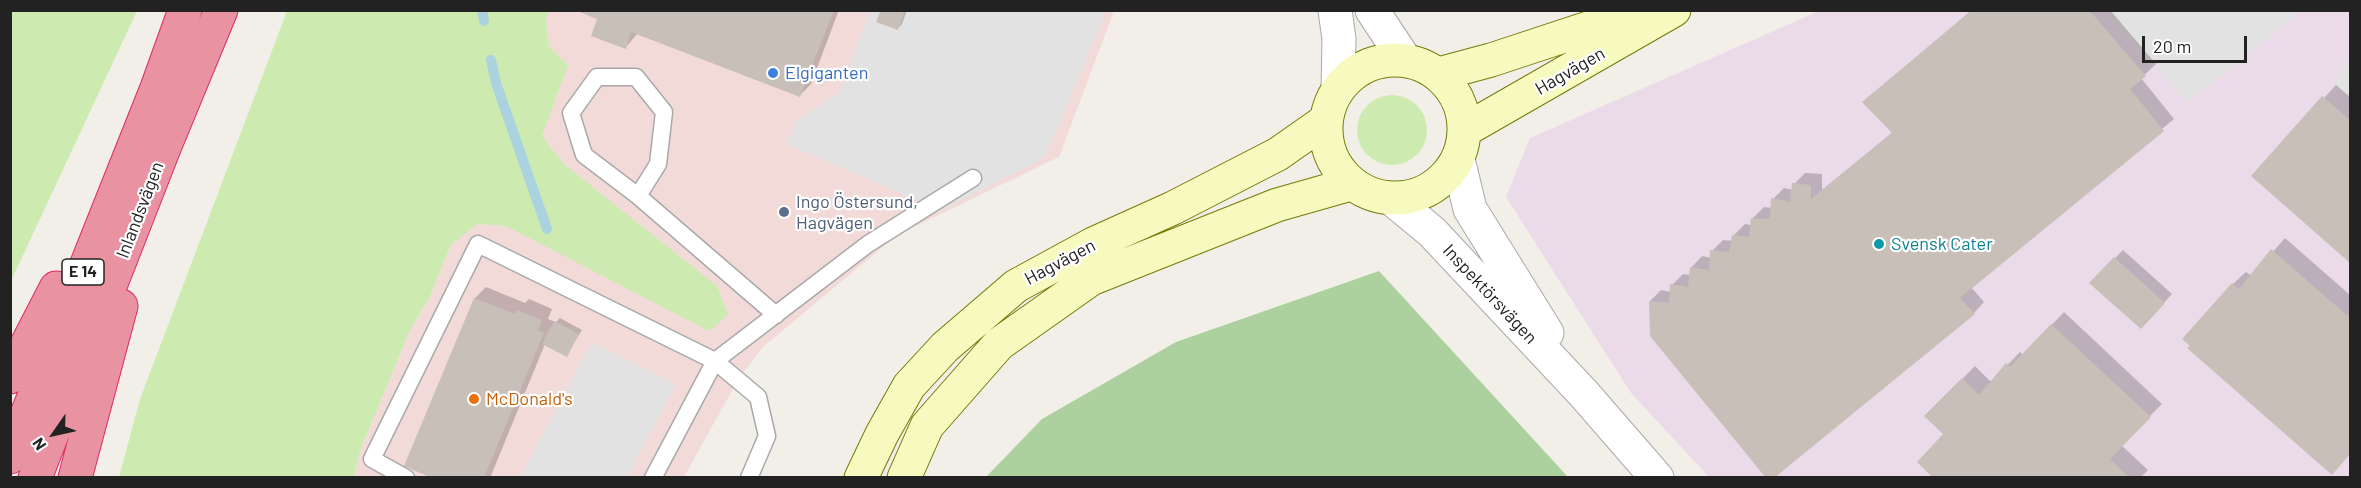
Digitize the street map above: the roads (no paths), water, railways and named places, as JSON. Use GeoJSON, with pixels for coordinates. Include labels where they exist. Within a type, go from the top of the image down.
{"type":"FeatureCollection","features":[{"type":"Feature","properties":{"kind":"highway","name":"Inlandsvägen"},"geometry":{"type":"LineString","coordinates":[[10,456],[157,88],[185,10]]}},
{"type":"Feature","properties":{"kind":"highway","name":"Inlandsvägen"},"geometry":{"type":"LineString","coordinates":[[35,477],[164,148],[221,10]]}},
{"type":"Feature","properties":{"kind":"highway"},"geometry":{"type":"LineString","coordinates":[[10,377],[157,88]]}},
{"type":"Feature","properties":{"kind":"highway"},"geometry":{"type":"LineString","coordinates":[[75,477],[164,148]]}},
{"type":"Feature","properties":{"kind":"street"},"geometry":{"type":"LineString","coordinates":[[1335,10],[1339,39],[1338,88],[1325,121],[1330,156],[1351,183],[1372,195],[1392,199],[1416,196],[1436,186],[1462,145],[1460,104],[1448,83],[1439,74],[1405,60],[1375,62],[1353,73],[1338,88]]}},
{"type":"Feature","properties":{"kind":"street"},"geometry":{"type":"LineString","coordinates":[[1372,10],[1405,60]]}},
{"type":"Feature","properties":{"kind":"street","name":"Hagvägen"},"geometry":{"type":"LineString","coordinates":[[1439,74],[1491,60],[1643,10]]}},
{"type":"Feature","properties":{"kind":"street","name":"Hagvägen"},"geometry":{"type":"LineString","coordinates":[[1462,145],[1674,10]]}},
{"type":"Feature","properties":{"kind":"street","name":"Hagvägen"},"geometry":{"type":"LineString","coordinates":[[861,477],[909,386],[945,347],[1016,286],[1093,244],[1173,208],[1278,154],[1325,121]]}},
{"type":"Feature","properties":{"kind":"street","name":"Inspektörsvägen"},"geometry":{"type":"LineString","coordinates":[[1462,145],[1470,209],[1584,394]]}},
{"type":"Feature","properties":{"kind":"street","name":"Hagvägen"},"geometry":{"type":"LineString","coordinates":[[904,477],[927,426],[999,344],[1091,279],[1277,205],[1351,183]]}},
{"type":"Feature","properties":{"kind":"street","name":"Inspektörsvägen"},"geometry":{"type":"LineString","coordinates":[[1392,199],[1432,232],[1584,394],[1657,477]]}},
{"type":"Feature","properties":{"kind":"lane"},"geometry":{"type":"LineString","coordinates":[[638,196],[658,164],[664,112],[636,77],[597,77],[571,113],[584,155],[638,196],[776,315]]}},
{"type":"Feature","properties":{"kind":"lane"},"geometry":{"type":"LineString","coordinates":[[653,477],[715,361],[868,244],[973,178]]}},
{"type":"Feature","properties":{"kind":"lane"},"geometry":{"type":"LineString","coordinates":[[406,477],[372,459],[478,244],[715,361],[758,397],[767,436],[749,477]]}},
{"type":"Feature","properties":{"kind":"waterway"},"geometry":{"type":"LineString","coordinates":[[482,10],[484,21]]}},
{"type":"Feature","properties":{"kind":"waterway"},"geometry":{"type":"LineString","coordinates":[[491,60],[496,83],[547,229]]}},
{"type":"Feature","properties":{"kind":"place","name":"Elgiganten"},"geometry":{"type":"Point","coordinates":[773,73]}},
{"type":"Feature","properties":{"kind":"place","name":"Ingo Östersund, Hagvägen"},"geometry":{"type":"Point","coordinates":[784,212]}},
{"type":"Feature","properties":{"kind":"place","name":"Svensk Cater"},"geometry":{"type":"Point","coordinates":[1879,244]}},
{"type":"Feature","properties":{"kind":"place","name":"McDonald's"},"geometry":{"type":"Point","coordinates":[474,399]}}]}
